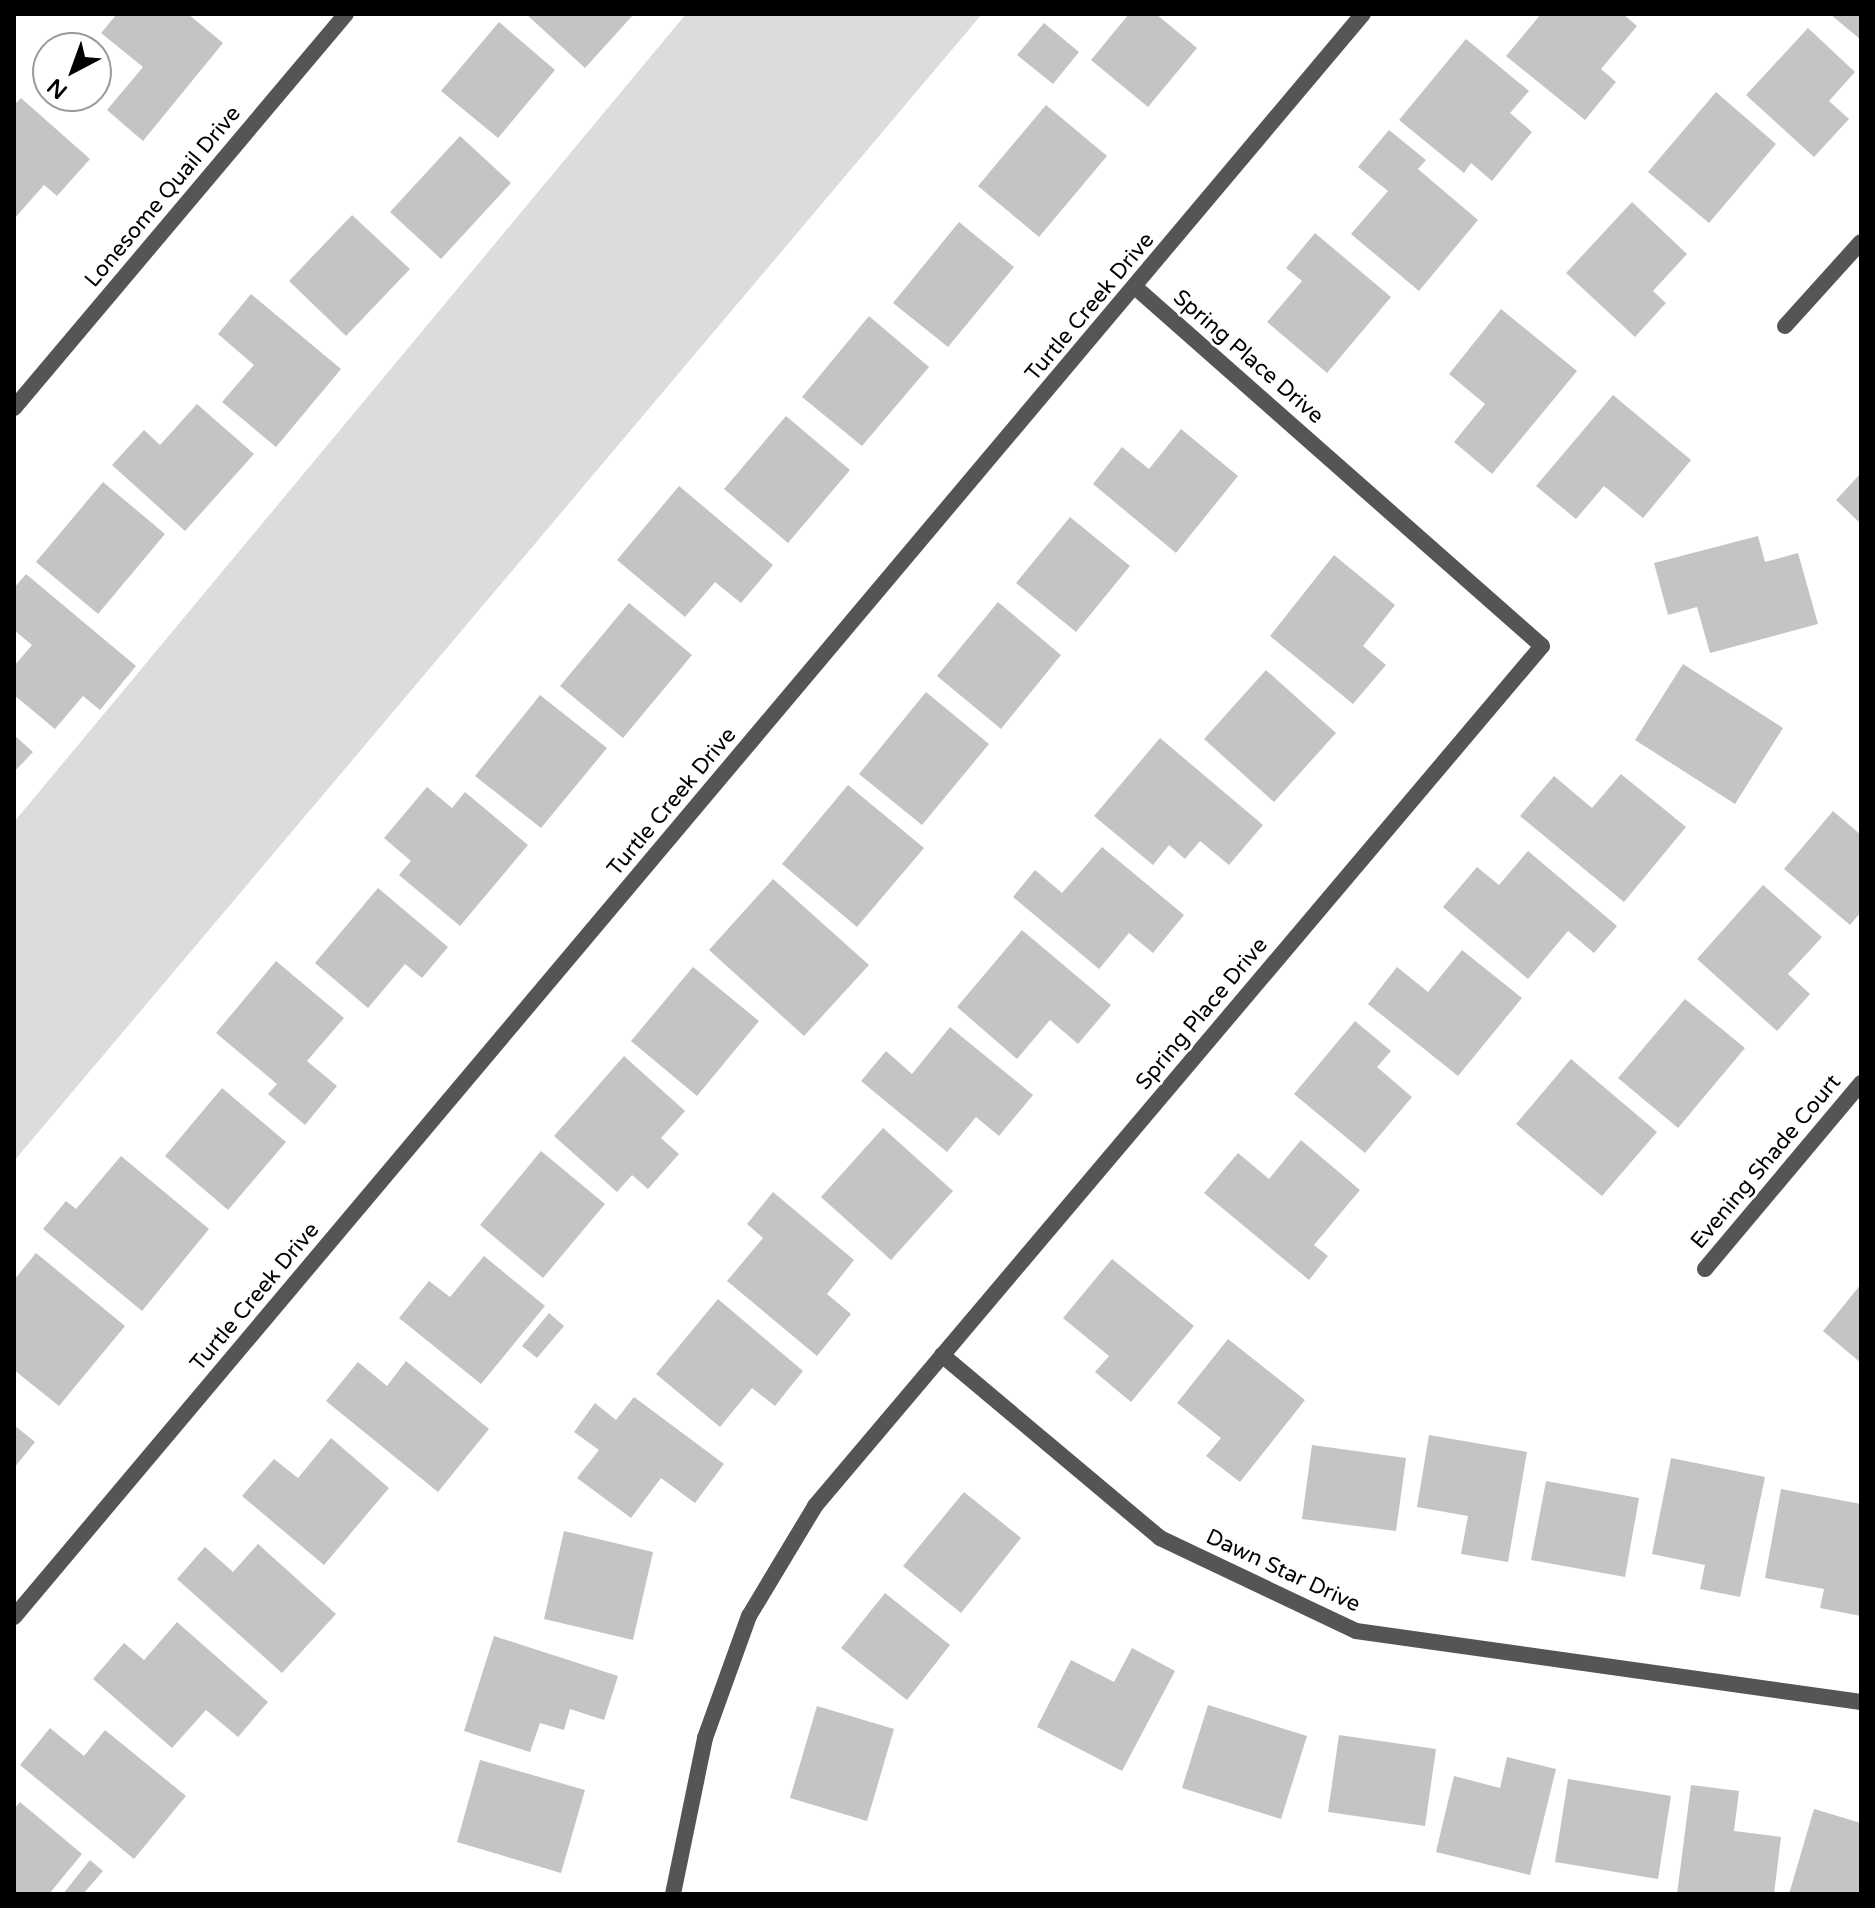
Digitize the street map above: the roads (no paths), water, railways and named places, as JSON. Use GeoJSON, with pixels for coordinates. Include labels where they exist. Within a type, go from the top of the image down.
{"type":"FeatureCollection","features":[{"type":"Feature","properties":{"kind":"street","name":"Lonesome Quail Drive"},"geometry":{"type":"LineString","coordinates":[[14,408],[346,14]]}},
{"type":"Feature","properties":{"kind":"street","name":"Turtle Creek Drive"},"geometry":{"type":"LineString","coordinates":[[14,1617],[1363,14]]}},
{"type":"Feature","properties":{"kind":"street"},"geometry":{"type":"LineString","coordinates":[[1785,326],[1861,242]]}},
{"type":"Feature","properties":{"kind":"street","name":"Spring Place Drive"},"geometry":{"type":"LineString","coordinates":[[673,1894],[705,1738],[749,1616],[815,1506],[1542,646],[1135,287]]}},
{"type":"Feature","properties":{"kind":"street","name":"Evening Shade Court"},"geometry":{"type":"LineString","coordinates":[[1705,1269],[1861,1083]]}},
{"type":"Feature","properties":{"kind":"street","name":"Dawn Star Drive"},"geometry":{"type":"LineString","coordinates":[[942,1355],[1160,1538],[1356,1631],[1861,1702]]}}]}
